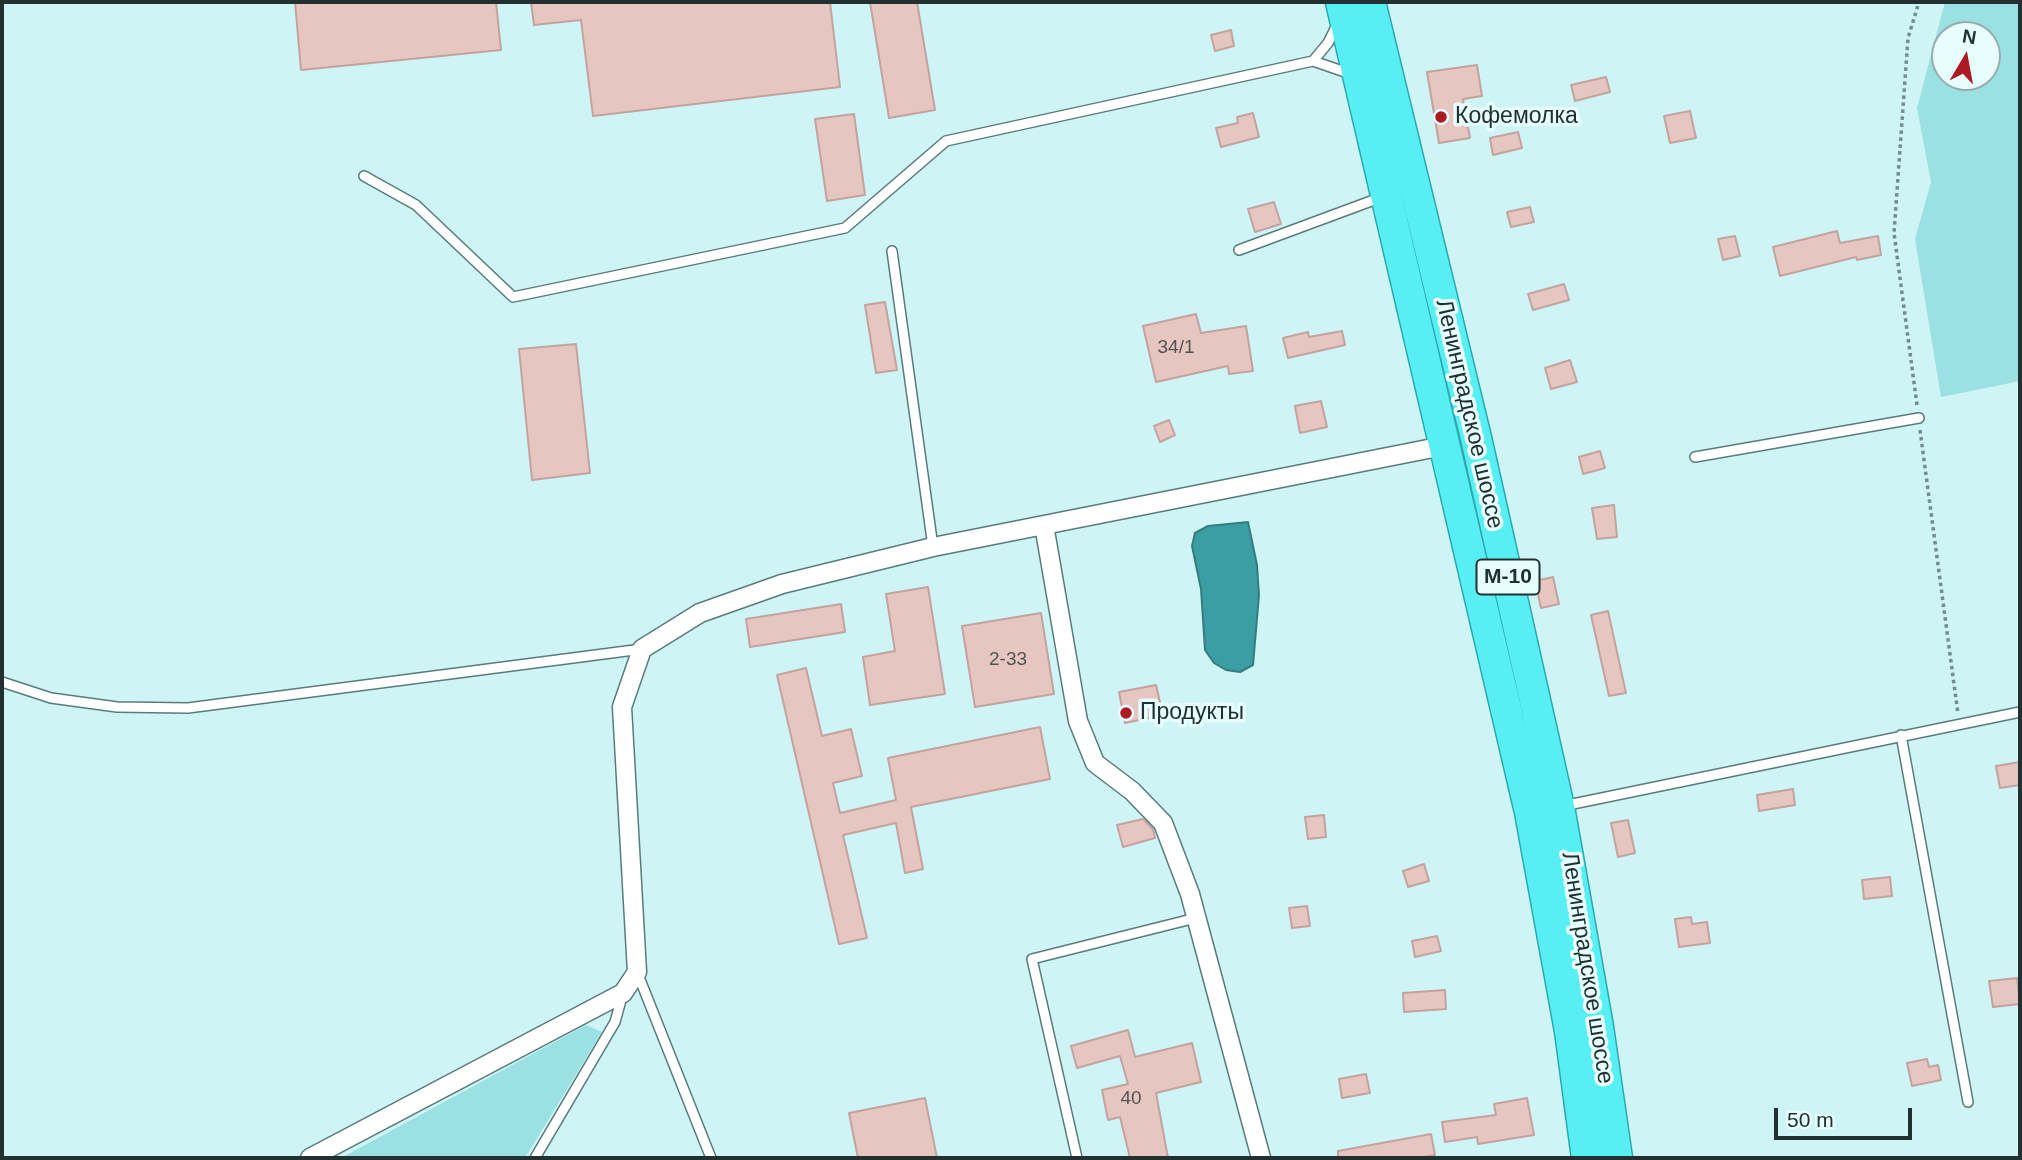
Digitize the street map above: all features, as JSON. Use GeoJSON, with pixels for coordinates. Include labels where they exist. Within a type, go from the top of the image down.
{"type":"FeatureCollection","features":[{"type":"Feature","properties":{"kind":"highway","name":"Ленинградское шоссе"},"geometry":{"type":"LineString","coordinates":[[1351,4],[1358,79],[1530,812],[1570,1031],[1587,1158]]}},
{"type":"Feature","properties":{"kind":"highway","name":"Ленинградское шоссе"},"geometry":{"type":"LineString","coordinates":[[1351,4],[1476,438],[1559,807],[1598,1027],[1616,1158]]}},
{"type":"Feature","properties":{"kind":"street"},"geometry":{"type":"LineString","coordinates":[[310,1158],[623,993],[637,972],[622,707],[642,649],[711,609],[782,584],[933,547],[1443,446]]}},
{"type":"Feature","properties":{"kind":"street"},"geometry":{"type":"LineString","coordinates":[[1044,525],[1078,720],[1095,763],[1132,791],[1163,823],[1196,918],[1261,1158]]}},
{"type":"Feature","properties":{"kind":"lane"},"geometry":{"type":"LineString","coordinates":[[1313,61],[1328,43],[1351,4]]}},
{"type":"Feature","properties":{"kind":"lane"},"geometry":{"type":"LineString","coordinates":[[364,176],[416,205],[513,297],[845,228],[946,141],[1313,61],[1346,70],[1358,79]]}},
{"type":"Feature","properties":{"kind":"lane"},"geometry":{"type":"LineString","coordinates":[[1239,250],[1385,196]]}},
{"type":"Feature","properties":{"kind":"lane"},"geometry":{"type":"LineString","coordinates":[[892,251],[933,547]]}},
{"type":"Feature","properties":{"kind":"lane"},"geometry":{"type":"LineString","coordinates":[[1695,457],[1919,418]]}},
{"type":"Feature","properties":{"kind":"lane"},"geometry":{"type":"LineString","coordinates":[[2,682],[51,698],[117,707],[188,708],[642,649]]}},
{"type":"Feature","properties":{"kind":"lane"},"geometry":{"type":"LineString","coordinates":[[1559,807],[2020,712]]}},
{"type":"Feature","properties":{"kind":"lane"},"geometry":{"type":"LineString","coordinates":[[1901,735],[1968,1102]]}},
{"type":"Feature","properties":{"kind":"lane"},"geometry":{"type":"LineString","coordinates":[[1077,1158],[1032,959],[1196,918]]}},
{"type":"Feature","properties":{"kind":"lane"},"geometry":{"type":"LineString","coordinates":[[637,972],[711,1158]]}},
{"type":"Feature","properties":{"kind":"lane"},"geometry":{"type":"LineString","coordinates":[[536,1158],[615,1021],[623,993]]}},
{"type":"Feature","properties":{"kind":"path"},"geometry":{"type":"LineString","coordinates":[[1919,2],[1908,38],[1894,233],[1959,723]]}},
{"type":"Feature","properties":{"kind":"shaded area"},"geometry":{"type":"Polygon","coordinates":[[[1945,2],[2020,2],[2020,381],[1941,397],[1915,239],[1931,182],[1917,108],[1931,55],[1931,91],[2001,91],[2001,21],[1940,21],[1945,2]]]}},
{"type":"Feature","properties":{"kind":"shaded area"},"geometry":{"type":"Polygon","coordinates":[[[1248,522],[1257,565],[1259,595],[1253,665],[1240,672],[1226,670],[1214,663],[1205,650],[1201,589],[1192,546],[1195,533],[1208,526],[1248,522]]]}},
{"type":"Feature","properties":{"kind":"shaded area"},"geometry":{"type":"Polygon","coordinates":[[[586,1025],[602,1032],[525,1158],[341,1158],[586,1025]]]}},
{"type":"Feature","properties":{"kind":"building"},"geometry":{"type":"Polygon","coordinates":[[[295,2],[496,2],[501,50],[301,70],[295,2]]]}},
{"type":"Feature","properties":{"kind":"building"},"geometry":{"type":"Polygon","coordinates":[[[531,2],[830,2],[840,87],[593,116],[581,20],[534,25],[531,2]]]}},
{"type":"Feature","properties":{"kind":"building"},"geometry":{"type":"Polygon","coordinates":[[[870,2],[917,2],[935,110],[889,118],[870,2]]]}},
{"type":"Feature","properties":{"kind":"building"},"geometry":{"type":"Polygon","coordinates":[[[1231,30],[1234,46],[1215,51],[1211,35],[1231,30]]]}},
{"type":"Feature","properties":{"kind":"building"},"geometry":{"type":"Polygon","coordinates":[[[1477,65],[1482,96],[1463,99],[1470,138],[1439,143],[1427,72],[1477,65]]]}},
{"type":"Feature","properties":{"kind":"building"},"geometry":{"type":"Polygon","coordinates":[[[1606,77],[1610,92],[1575,101],[1571,85],[1606,77]]]}},
{"type":"Feature","properties":{"kind":"building"},"geometry":{"type":"Polygon","coordinates":[[[1690,111],[1696,138],[1670,143],[1664,116],[1690,111]]]}},
{"type":"Feature","properties":{"kind":"building"},"geometry":{"type":"Polygon","coordinates":[[[1253,113],[1259,137],[1221,147],[1216,128],[1238,123],[1237,117],[1253,113]]]}},
{"type":"Feature","properties":{"kind":"building"},"geometry":{"type":"Polygon","coordinates":[[[854,114],[865,195],[827,201],[815,119],[854,114]]]}},
{"type":"Feature","properties":{"kind":"building"},"geometry":{"type":"Polygon","coordinates":[[[1518,132],[1522,148],[1493,155],[1490,138],[1518,132]]]}},
{"type":"Feature","properties":{"kind":"building"},"geometry":{"type":"Polygon","coordinates":[[[1274,202],[1281,224],[1255,232],[1248,209],[1274,202]]]}},
{"type":"Feature","properties":{"kind":"building"},"geometry":{"type":"Polygon","coordinates":[[[1530,207],[1534,222],[1511,227],[1507,212],[1530,207]]]}},
{"type":"Feature","properties":{"kind":"building"},"geometry":{"type":"Polygon","coordinates":[[[1837,231],[1840,243],[1878,236],[1881,255],[1857,260],[1856,257],[1780,276],[1773,247],[1837,231]]]}},
{"type":"Feature","properties":{"kind":"building"},"geometry":{"type":"Polygon","coordinates":[[[1735,236],[1740,256],[1723,260],[1718,239],[1735,236]]]}},
{"type":"Feature","properties":{"kind":"building"},"geometry":{"type":"Polygon","coordinates":[[[1564,284],[1569,300],[1533,310],[1528,294],[1564,284]]]}},
{"type":"Feature","properties":{"kind":"building"},"geometry":{"type":"Polygon","coordinates":[[[885,302],[897,370],[876,373],[865,305],[885,302]]]}},
{"type":"Feature","properties":{"kind":"building"},"geometry":{"type":"Polygon","coordinates":[[[1196,314],[1201,333],[1246,326],[1253,371],[1229,374],[1228,366],[1156,382],[1143,326],[1196,314]]]}},
{"type":"Feature","properties":{"kind":"building"},"geometry":{"type":"Polygon","coordinates":[[[1342,331],[1345,345],[1288,358],[1283,338],[1308,332],[1309,337],[1342,331]]]}},
{"type":"Feature","properties":{"kind":"building"},"geometry":{"type":"Polygon","coordinates":[[[576,344],[590,473],[532,480],[519,349],[576,344]]]}},
{"type":"Feature","properties":{"kind":"building"},"geometry":{"type":"Polygon","coordinates":[[[1570,360],[1577,382],[1551,389],[1545,368],[1570,360]]]}},
{"type":"Feature","properties":{"kind":"building"},"geometry":{"type":"Polygon","coordinates":[[[1321,401],[1327,427],[1300,433],[1295,406],[1321,401]]]}},
{"type":"Feature","properties":{"kind":"building"},"geometry":{"type":"Polygon","coordinates":[[[1169,420],[1175,435],[1160,442],[1154,426],[1169,420]]]}},
{"type":"Feature","properties":{"kind":"building"},"geometry":{"type":"Polygon","coordinates":[[[1600,451],[1605,468],[1583,474],[1579,457],[1600,451]]]}},
{"type":"Feature","properties":{"kind":"building"},"geometry":{"type":"Polygon","coordinates":[[[1614,505],[1617,537],[1597,539],[1592,508],[1614,505]]]}},
{"type":"Feature","properties":{"kind":"building"},"geometry":{"type":"Polygon","coordinates":[[[1553,577],[1559,604],[1541,608],[1535,581],[1553,577]]]}},
{"type":"Feature","properties":{"kind":"building"},"geometry":{"type":"Polygon","coordinates":[[[928,587],[945,694],[870,705],[863,657],[895,651],[886,594],[928,587]]]}},
{"type":"Feature","properties":{"kind":"building"},"geometry":{"type":"Polygon","coordinates":[[[841,604],[845,632],[750,647],[746,619],[841,604]]]}},
{"type":"Feature","properties":{"kind":"building"},"geometry":{"type":"Polygon","coordinates":[[[1608,611],[1626,693],[1609,696],[1591,615],[1608,611]]]}},
{"type":"Feature","properties":{"kind":"building"},"geometry":{"type":"Polygon","coordinates":[[[1041,613],[1054,694],[975,707],[962,626],[1041,613]]]}},
{"type":"Feature","properties":{"kind":"building"},"geometry":{"type":"Polygon","coordinates":[[[806,668],[822,736],[851,729],[862,776],[833,783],[840,813],[896,800],[888,758],[1040,727],[1050,779],[911,807],[923,869],[905,873],[896,823],[843,835],[867,938],[839,944],[777,675],[806,668]]]}},
{"type":"Feature","properties":{"kind":"building"},"geometry":{"type":"Polygon","coordinates":[[[1156,685],[1163,715],[1125,723],[1119,692],[1156,685]]]}},
{"type":"Feature","properties":{"kind":"building"},"geometry":{"type":"Polygon","coordinates":[[[2020,762],[2020,785],[2000,788],[1996,766],[2020,762]]]}},
{"type":"Feature","properties":{"kind":"building"},"geometry":{"type":"Polygon","coordinates":[[[1793,789],[1795,805],[1759,811],[1757,795],[1793,789]]]}},
{"type":"Feature","properties":{"kind":"building"},"geometry":{"type":"Polygon","coordinates":[[[1324,815],[1326,837],[1308,839],[1305,817],[1324,815]]]}},
{"type":"Feature","properties":{"kind":"building"},"geometry":{"type":"Polygon","coordinates":[[[1143,819],[1153,829],[1155,838],[1123,847],[1117,825],[1143,819]]]}},
{"type":"Feature","properties":{"kind":"building"},"geometry":{"type":"Polygon","coordinates":[[[1628,820],[1635,853],[1618,857],[1611,823],[1628,820]]]}},
{"type":"Feature","properties":{"kind":"building"},"geometry":{"type":"Polygon","coordinates":[[[1424,864],[1429,881],[1408,887],[1403,871],[1424,864]]]}},
{"type":"Feature","properties":{"kind":"building"},"geometry":{"type":"Polygon","coordinates":[[[1890,877],[1892,896],[1864,899],[1862,880],[1890,877]]]}},
{"type":"Feature","properties":{"kind":"building"},"geometry":{"type":"Polygon","coordinates":[[[1307,906],[1310,926],[1292,928],[1289,908],[1307,906]]]}},
{"type":"Feature","properties":{"kind":"building"},"geometry":{"type":"Polygon","coordinates":[[[1691,917],[1692,924],[1707,922],[1710,943],[1679,947],[1675,919],[1691,917]]]}},
{"type":"Feature","properties":{"kind":"building"},"geometry":{"type":"Polygon","coordinates":[[[1437,936],[1441,951],[1415,957],[1412,941],[1437,936]]]}},
{"type":"Feature","properties":{"kind":"building"},"geometry":{"type":"Polygon","coordinates":[[[2017,978],[2020,1004],[1993,1007],[1989,981],[2017,978]]]}},
{"type":"Feature","properties":{"kind":"building"},"geometry":{"type":"Polygon","coordinates":[[[1445,990],[1446,1009],[1404,1012],[1403,993],[1445,990]]]}},
{"type":"Feature","properties":{"kind":"building"},"geometry":{"type":"Polygon","coordinates":[[[1128,1030],[1135,1057],[1192,1043],[1201,1082],[1156,1093],[1168,1158],[1130,1158],[1120,1117],[1108,1120],[1102,1090],[1128,1084],[1120,1056],[1077,1068],[1071,1046],[1128,1030]]]}},
{"type":"Feature","properties":{"kind":"building"},"geometry":{"type":"Polygon","coordinates":[[[1927,1059],[1929,1067],[1938,1065],[1941,1080],[1912,1086],[1907,1063],[1927,1059]]]}},
{"type":"Feature","properties":{"kind":"building"},"geometry":{"type":"Polygon","coordinates":[[[1366,1074],[1370,1093],[1342,1098],[1339,1079],[1366,1074]]]}},
{"type":"Feature","properties":{"kind":"building"},"geometry":{"type":"Polygon","coordinates":[[[925,1098],[937,1158],[858,1158],[849,1113],[925,1098]]]}},
{"type":"Feature","properties":{"kind":"building"},"geometry":{"type":"Polygon","coordinates":[[[1527,1098],[1534,1135],[1478,1144],[1477,1137],[1445,1142],[1442,1122],[1496,1115],[1494,1104],[1527,1098]]]}},
{"type":"Feature","properties":{"kind":"building"},"geometry":{"type":"Polygon","coordinates":[[[1431,1134],[1435,1155],[1418,1158],[1338,1158],[1338,1151],[1431,1134]]]}},
{"type":"Feature","properties":{"kind":"place","name":"Кофемолка"},"geometry":{"type":"Point","coordinates":[1441,117]}},
{"type":"Feature","properties":{"kind":"place","name":"Продукты"},"geometry":{"type":"Point","coordinates":[1126,713]}}]}
